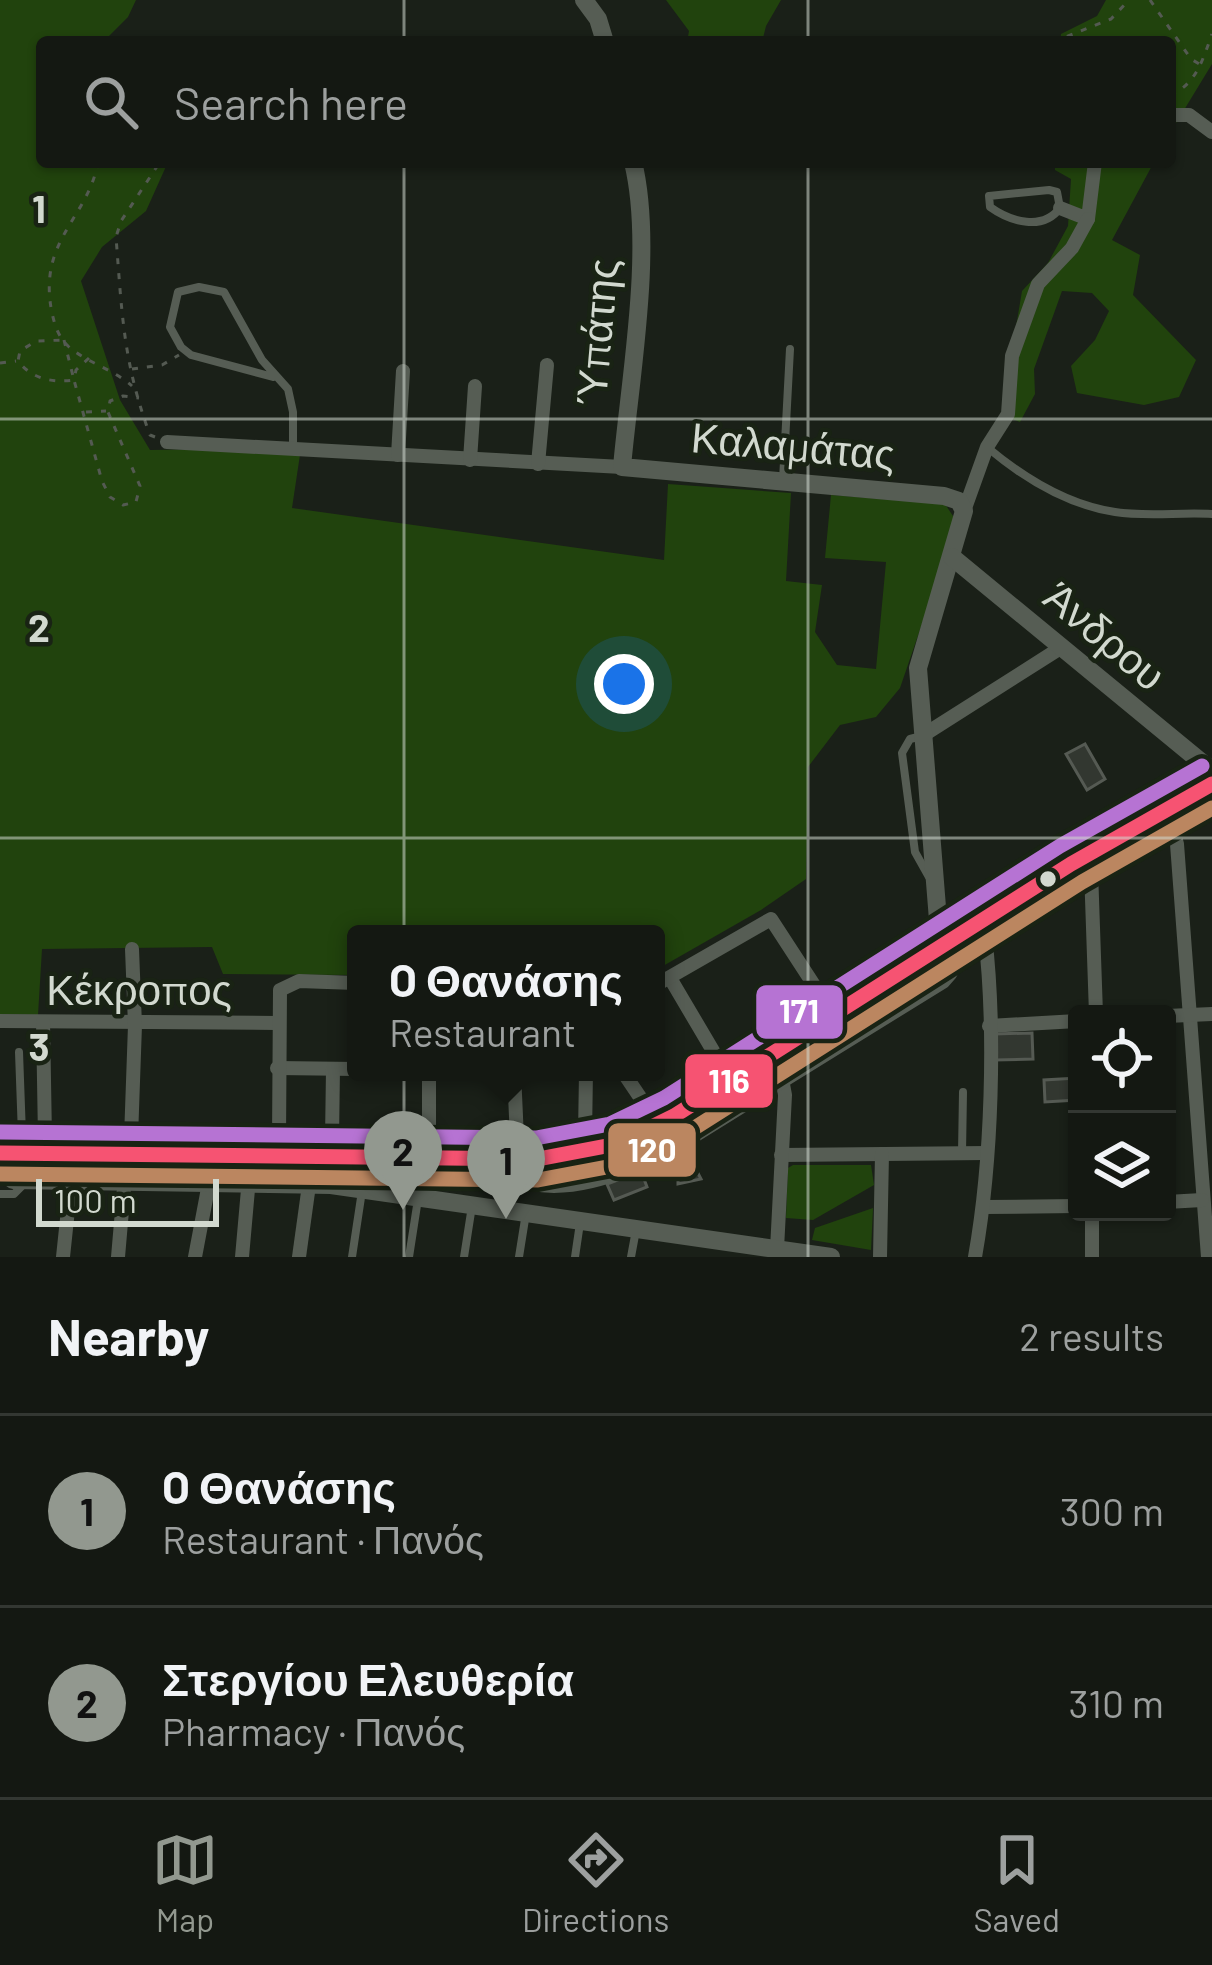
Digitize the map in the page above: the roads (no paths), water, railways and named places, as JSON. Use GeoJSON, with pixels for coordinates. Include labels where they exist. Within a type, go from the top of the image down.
{"type":"FeatureCollection","features":[{"type":"Feature","properties":{"kind":"main road"},"geometry":{"type":"LineString","coordinates":[[0,1170],[125,1177],[333,1179],[429,1157],[508,1175],[590,1167],[624,1157],[685,1132],[1072,864],[1212,784]]}},
{"type":"Feature","properties":{"kind":"main road"},"geometry":{"type":"LineString","coordinates":[[5,1141],[214,1156],[366,1158],[617,1144],[674,1116],[902,969],[985,935],[1090,870],[1212,804]]}},
{"type":"Feature","properties":{"kind":"street"},"geometry":{"type":"LineString","coordinates":[[584,0],[603,36]]}},
{"type":"Feature","properties":{"kind":"street"},"geometry":{"type":"LineString","coordinates":[[1176,114],[1185,113],[1212,132]]}},
{"type":"Feature","properties":{"kind":"street","name":"Ύπάτης"},"geometry":{"type":"LineString","coordinates":[[622,467],[641,248],[641,204],[634,168]]}},
{"type":"Feature","properties":{"kind":"street"},"geometry":{"type":"LineString","coordinates":[[508,1175],[529,1183],[556,1184],[631,1167],[782,1079],[950,971],[935,889],[918,668],[964,511],[987,447],[1009,414],[1012,356],[1038,284],[1082,234],[1094,168]]}},
{"type":"Feature","properties":{"kind":"street"},"geometry":{"type":"LineString","coordinates":[[1060,208],[1088,219]]}},
{"type":"Feature","properties":{"kind":"street"},"geometry":{"type":"LineString","coordinates":[[538,464],[547,364]]}},
{"type":"Feature","properties":{"kind":"street"},"geometry":{"type":"LineString","coordinates":[[398,455],[403,371]]}},
{"type":"Feature","properties":{"kind":"street"},"geometry":{"type":"LineString","coordinates":[[470,460],[475,386]]}},
{"type":"Feature","properties":{"kind":"street","name":"Καλαμάτας"},"geometry":{"type":"LineString","coordinates":[[167,442],[622,467],[944,496],[959,501],[964,511]]}},
{"type":"Feature","properties":{"kind":"street","name":"Άνδρου"},"geometry":{"type":"LineString","coordinates":[[952,557],[1212,771]]}},
{"type":"Feature","properties":{"kind":"street"},"geometry":{"type":"LineString","coordinates":[[922,736],[1062,647]]}},
{"type":"Feature","properties":{"kind":"street"},"geometry":{"type":"LineString","coordinates":[[1171,824],[1177,844],[1208,1257]]}},
{"type":"Feature","properties":{"kind":"street"},"geometry":{"type":"LineString","coordinates":[[1090,870],[1096,1005]]}},
{"type":"Feature","properties":{"kind":"street"},"geometry":{"type":"LineString","coordinates":[[665,981],[771,919],[825,1002]]}},
{"type":"Feature","properties":{"kind":"street"},"geometry":{"type":"LineString","coordinates":[[975,1257],[987,1153],[985,935]]}},
{"type":"Feature","properties":{"kind":"street"},"geometry":{"type":"LineString","coordinates":[[131,1138],[132,949]]}},
{"type":"Feature","properties":{"kind":"street"},"geometry":{"type":"LineString","coordinates":[[5,1141],[338,1139],[429,1157],[517,1139],[555,1148],[650,1112],[878,969],[902,969]]}},
{"type":"Feature","properties":{"kind":"street"},"geometry":{"type":"LineString","coordinates":[[279,1139],[277,998],[284,986],[299,981],[347,983]]}},
{"type":"Feature","properties":{"kind":"street"},"geometry":{"type":"LineString","coordinates":[[665,985],[722,1066]]}},
{"type":"Feature","properties":{"kind":"street"},"geometry":{"type":"LineString","coordinates":[[1176,1016],[1212,1014]]}},
{"type":"Feature","properties":{"kind":"street","name":"Κέκροπος"},"geometry":{"type":"LineString","coordinates":[[0,1021],[277,1023]]}},
{"type":"Feature","properties":{"kind":"street"},"geometry":{"type":"LineString","coordinates":[[43,1022],[45,1138]]}},
{"type":"Feature","properties":{"kind":"street"},"geometry":{"type":"LineString","coordinates":[[988,1026],[1068,1022]]}},
{"type":"Feature","properties":{"kind":"street"},"geometry":{"type":"LineString","coordinates":[[278,1068],[347,1069]]}},
{"type":"Feature","properties":{"kind":"street"},"geometry":{"type":"LineString","coordinates":[[333,1069],[338,1139]]}},
{"type":"Feature","properties":{"kind":"street"},"geometry":{"type":"LineString","coordinates":[[777,1249],[782,1079]]}},
{"type":"Feature","properties":{"kind":"street"},"geometry":{"type":"LineString","coordinates":[[425,1198],[429,1081]]}},
{"type":"Feature","properties":{"kind":"street"},"geometry":{"type":"LineString","coordinates":[[514,1081],[517,1139]]}},
{"type":"Feature","properties":{"kind":"street"},"geometry":{"type":"LineString","coordinates":[[585,1135],[586,1081]]}},
{"type":"Feature","properties":{"kind":"street"},"geometry":{"type":"LineString","coordinates":[[629,1081],[650,1112]]}},
{"type":"Feature","properties":{"kind":"street"},"geometry":{"type":"LineString","coordinates":[[190,1139],[214,1156]]}},
{"type":"Feature","properties":{"kind":"street"},"geometry":{"type":"LineString","coordinates":[[338,1139],[366,1158]]}},
{"type":"Feature","properties":{"kind":"street"},"geometry":{"type":"LineString","coordinates":[[781,1155],[987,1153]]}},
{"type":"Feature","properties":{"kind":"street"},"geometry":{"type":"LineString","coordinates":[[880,1257],[882,1154]]}},
{"type":"Feature","properties":{"kind":"street"},"geometry":{"type":"LineString","coordinates":[[118,1257],[125,1177]]}},
{"type":"Feature","properties":{"kind":"street"},"geometry":{"type":"LineString","coordinates":[[0,1180],[125,1177],[209,1184],[249,1178],[309,1185],[333,1179],[362,1190],[691,1236],[745,1251],[777,1249],[831,1257]]}},
{"type":"Feature","properties":{"kind":"street"},"geometry":{"type":"LineString","coordinates":[[242,1257],[249,1178]]}},
{"type":"Feature","properties":{"kind":"street"},"geometry":{"type":"LineString","coordinates":[[63,1257],[71,1181]]}},
{"type":"Feature","properties":{"kind":"street"},"geometry":{"type":"LineString","coordinates":[[195,1257],[209,1184]]}},
{"type":"Feature","properties":{"kind":"street"},"geometry":{"type":"LineString","coordinates":[[549,1215],[556,1184]]}},
{"type":"Feature","properties":{"kind":"street"},"geometry":{"type":"LineString","coordinates":[[299,1257],[309,1185]]}},
{"type":"Feature","properties":{"kind":"street"},"geometry":{"type":"LineString","coordinates":[[1176,1201],[1202,1200]]}},
{"type":"Feature","properties":{"kind":"street"},"geometry":{"type":"LineString","coordinates":[[984,1207],[1068,1206]]}},
{"type":"Feature","properties":{"kind":"street"},"geometry":{"type":"LineString","coordinates":[[1092,1221],[1092,1257]]}},
{"type":"Feature","properties":{"kind":"street"},"geometry":{"type":"LineString","coordinates":[[688,1257],[691,1236]]}},
{"type":"Feature","properties":{"kind":"lane"},"geometry":{"type":"LineString","coordinates":[[1049,190],[1057,192],[1060,208],[1052,219],[1030,222],[998,213],[990,207],[989,196],[1049,190]]}},
{"type":"Feature","properties":{"kind":"lane"},"geometry":{"type":"LineString","coordinates":[[273,377],[185,351],[170,327],[175,298],[186,288],[224,292],[273,377],[288,389],[293,447]]}},
{"type":"Feature","properties":{"kind":"lane"},"geometry":{"type":"LineString","coordinates":[[782,481],[790,349]]}},
{"type":"Feature","properties":{"kind":"lane"},"geometry":{"type":"LineString","coordinates":[[987,447],[1061,496],[1086,506],[1143,514],[1212,514]]}},
{"type":"Feature","properties":{"kind":"lane"},"geometry":{"type":"LineString","coordinates":[[5,1141],[20,1052]]}},
{"type":"Feature","properties":{"kind":"lane"},"geometry":{"type":"LineString","coordinates":[[962,1153],[963,1092]]}},
{"type":"Feature","properties":{"kind":"lane"},"geometry":{"type":"LineString","coordinates":[[0,1194],[14,1194],[28,1180]]}},
{"type":"Feature","properties":{"kind":"lane"},"geometry":{"type":"LineString","coordinates":[[352,1257],[362,1190]]}},
{"type":"Feature","properties":{"kind":"lane"},"geometry":{"type":"LineString","coordinates":[[409,1257],[425,1198]]}},
{"type":"Feature","properties":{"kind":"lane"},"geometry":{"type":"LineString","coordinates":[[464,1257],[472,1204]]}},
{"type":"Feature","properties":{"kind":"lane"},"geometry":{"type":"LineString","coordinates":[[519,1257],[526,1212]]}},
{"type":"Feature","properties":{"kind":"lane"},"geometry":{"type":"LineString","coordinates":[[575,1257],[581,1220]]}},
{"type":"Feature","properties":{"kind":"lane"},"geometry":{"type":"LineString","coordinates":[[632,1257],[637,1228]]}},
{"type":"Feature","properties":{"kind":"place","name":"Στεργίου Ελευθερία"},"geometry":{"type":"Point","coordinates":[403,1210]}},
{"type":"Feature","properties":{"kind":"place","name":"O Θανάσης"},"geometry":{"type":"Point","coordinates":[506,1219]}}]}
